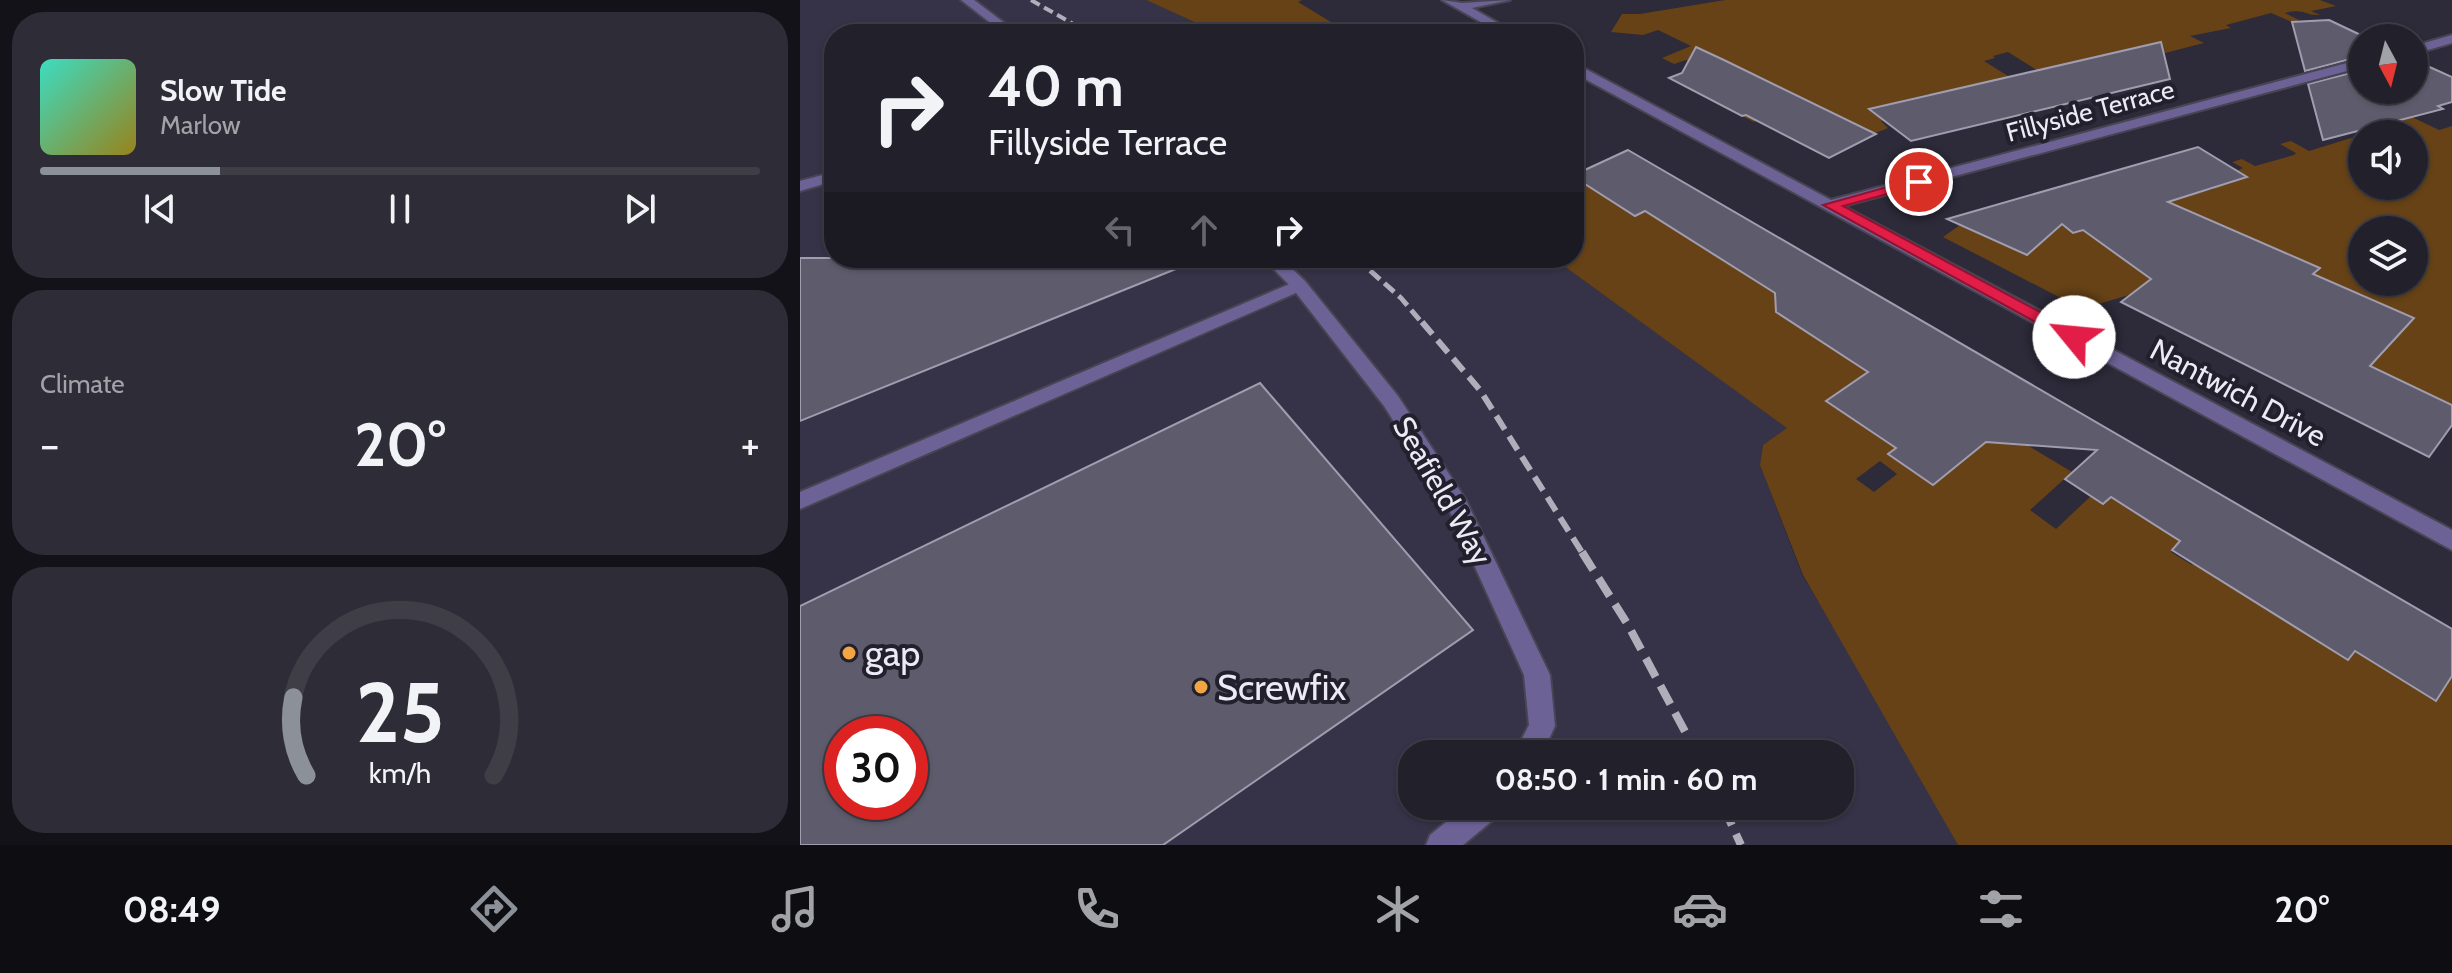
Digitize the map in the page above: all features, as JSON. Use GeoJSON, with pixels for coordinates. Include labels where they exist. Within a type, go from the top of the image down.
{"type":"FeatureCollection","features":[{"type":"Feature","properties":{"kind":"street"},"geometry":{"type":"LineString","coordinates":[[967,0],[999,24]]}},
{"type":"Feature","properties":{"kind":"street"},"geometry":{"type":"LineString","coordinates":[[1448,0],[1492,24]]}},
{"type":"Feature","properties":{"kind":"street"},"geometry":{"type":"LineString","coordinates":[[1460,7],[1504,0]]}},
{"type":"Feature","properties":{"kind":"street"},"geometry":{"type":"LineString","coordinates":[[2428,46],[2452,39]]}},
{"type":"Feature","properties":{"kind":"street","name":"Fillyside Terrace"},"geometry":{"type":"LineString","coordinates":[[1830,205],[2348,67]]}},
{"type":"Feature","properties":{"kind":"street","name":"Nantwich Drive"},"geometry":{"type":"LineString","coordinates":[[1584,73],[2452,541]]}},
{"type":"Feature","properties":{"kind":"street"},"geometry":{"type":"LineString","coordinates":[[800,186],[824,179]]}},
{"type":"Feature","properties":{"kind":"street","name":"Seafield Way"},"geometry":{"type":"LineString","coordinates":[[1281,268],[1299,285],[1391,401],[1455,500],[1537,675],[1542,726],[1535,740]]}},
{"type":"Feature","properties":{"kind":"street"},"geometry":{"type":"LineString","coordinates":[[800,501],[1299,285]]}},
{"type":"Feature","properties":{"kind":"street"},"geometry":{"type":"LineString","coordinates":[[1440,845],[1471,820]]}},
{"type":"Feature","properties":{"kind":"shaded area"},"geometry":{"type":"Polygon","coordinates":[[[800,0],[1146,0],[1199,24],[824,24],[824,268],[1567,268],[1788,428],[1763,445],[1760,465],[1802,575],[1881,705],[1958,845],[800,845],[800,0]]]}},
{"type":"Feature","properties":{"kind":"shaded area"},"geometry":{"type":"Polygon","coordinates":[[[1146,0],[1302,0],[1298,2],[1334,24],[1199,24],[1146,0]]]}},
{"type":"Feature","properties":{"kind":"shaded area"},"geometry":{"type":"Polygon","coordinates":[[[1725,0],[2320,0],[2336,6],[2311,11],[2320,15],[2297,11],[2285,13],[2299,20],[2292,22],[2271,13],[2226,25],[2231,28],[2190,36],[2204,43],[2165,53],[2155,47],[2113,65],[2096,56],[2067,63],[2043,74],[2008,52],[1984,61],[2016,81],[1936,99],[1929,94],[1900,101],[1914,113],[1881,121],[1888,128],[1875,133],[1828,139],[1796,136],[1769,127],[1794,115],[1783,108],[1754,122],[1742,116],[1771,103],[1686,60],[1674,64],[1662,58],[1691,46],[1658,30],[1643,35],[1611,32],[1622,14],[1640,14],[1725,0]]]}},
{"type":"Feature","properties":{"kind":"shaded area"},"geometry":{"type":"Polygon","coordinates":[[[2428,125],[2439,130],[2452,126],[2452,405],[2364,372],[2413,318],[2384,305],[2334,355],[2132,294],[2082,309],[1943,237],[1960,225],[2027,255],[2062,224],[2073,233],[2119,206],[2186,186],[2198,193],[2214,189],[2203,181],[2223,175],[2233,181],[2246,178],[2237,171],[2243,168],[2232,162],[2242,159],[2255,166],[2296,153],[2280,144],[2291,141],[2309,151],[2348,139],[2348,200],[2428,200],[2428,125]]]}},
{"type":"Feature","properties":{"kind":"shaded area"},"geometry":{"type":"Polygon","coordinates":[[[1584,178],[1650,208],[1758,283],[1763,280],[1787,295],[1775,301],[1776,307],[1795,324],[1868,372],[1827,402],[1854,420],[1890,393],[1906,467],[1932,485],[1987,438],[2012,436],[2072,472],[2030,510],[2056,529],[2091,496],[2103,504],[2111,497],[2180,541],[2171,552],[2192,565],[2196,560],[2348,660],[2355,651],[2436,701],[2452,676],[2452,845],[1958,845],[1803,575],[1760,465],[1763,445],[1787,428],[1567,268],[1584,268],[1584,178]],[[1880,461],[1856,479],[1874,492],[1897,474],[1880,461]]]}},
{"type":"Feature","properties":{"kind":"building"},"geometry":{"type":"Polygon","coordinates":[[[2329,20],[2348,29],[2348,60],[2305,71],[2292,22],[2329,20]]]}},
{"type":"Feature","properties":{"kind":"building"},"geometry":{"type":"Polygon","coordinates":[[[2161,42],[2170,79],[1911,141],[1869,109],[2161,42]]]}},
{"type":"Feature","properties":{"kind":"building"},"geometry":{"type":"Polygon","coordinates":[[[1696,47],[1876,134],[1829,158],[1746,115],[1742,116],[1669,78],[1682,73],[1696,47]]]}},
{"type":"Feature","properties":{"kind":"building"},"geometry":{"type":"Polygon","coordinates":[[[2428,66],[2452,77],[2452,102],[2438,106],[2443,109],[2400,120],[2348,120],[2348,134],[2323,140],[2308,84],[2348,74],[2348,104],[2428,104],[2428,66]]]}},
{"type":"Feature","properties":{"kind":"building"},"geometry":{"type":"Polygon","coordinates":[[[2198,147],[2247,177],[2168,202],[2320,268],[2313,274],[2348,289],[2348,296],[2364,296],[2414,318],[2370,366],[2452,405],[2452,425],[2429,457],[2121,302],[2151,279],[2083,230],[2073,233],[2062,224],[2027,255],[1947,219],[2198,147]]]}},
{"type":"Feature","properties":{"kind":"building"},"geometry":{"type":"Polygon","coordinates":[[[1628,150],[2452,629],[2452,676],[2436,701],[2355,651],[2348,660],[2172,550],[2180,541],[2111,497],[2103,504],[2065,479],[2097,450],[1986,442],[1933,485],[1888,454],[1896,448],[1826,401],[1868,372],[1776,312],[1775,293],[1645,211],[1635,216],[1584,183],[1584,170],[1628,150]]]}},
{"type":"Feature","properties":{"kind":"building"},"geometry":{"type":"Polygon","coordinates":[[[800,258],[824,258],[824,268],[1178,268],[800,421],[800,258]]]}},
{"type":"Feature","properties":{"kind":"building"},"geometry":{"type":"Polygon","coordinates":[[[1260,383],[1473,630],[1163,845],[800,845],[800,606],[1260,383]]]}},
{"type":"Feature","properties":{"kind":"railway"},"geometry":{"type":"LineString","coordinates":[[1031,0],[1073,24]]}},
{"type":"Feature","properties":{"kind":"railway"},"geometry":{"type":"LineString","coordinates":[[1367,268],[1401,298],[1423,324]]}},
{"type":"Feature","properties":{"kind":"railway"},"geometry":{"type":"LineString","coordinates":[[1422,322],[1480,390],[1583,554]]}},
{"type":"Feature","properties":{"kind":"railway"},"geometry":{"type":"LineString","coordinates":[[1582,552],[1628,625],[1690,740]]}},
{"type":"Feature","properties":{"kind":"railway"},"geometry":{"type":"LineString","coordinates":[[1729,820],[1741,845]]}},
{"type":"Feature","properties":{"kind":"place","name":"gap"},"geometry":{"type":"Point","coordinates":[849,653]}},
{"type":"Feature","properties":{"kind":"place","name":"Screwfix"},"geometry":{"type":"Point","coordinates":[1201,687]}},
{"type":"Feature","properties":{"kind":"route"},"geometry":{"type":"LineString","coordinates":[[1919,182],[1830,205],[2074,337]]}}]}
